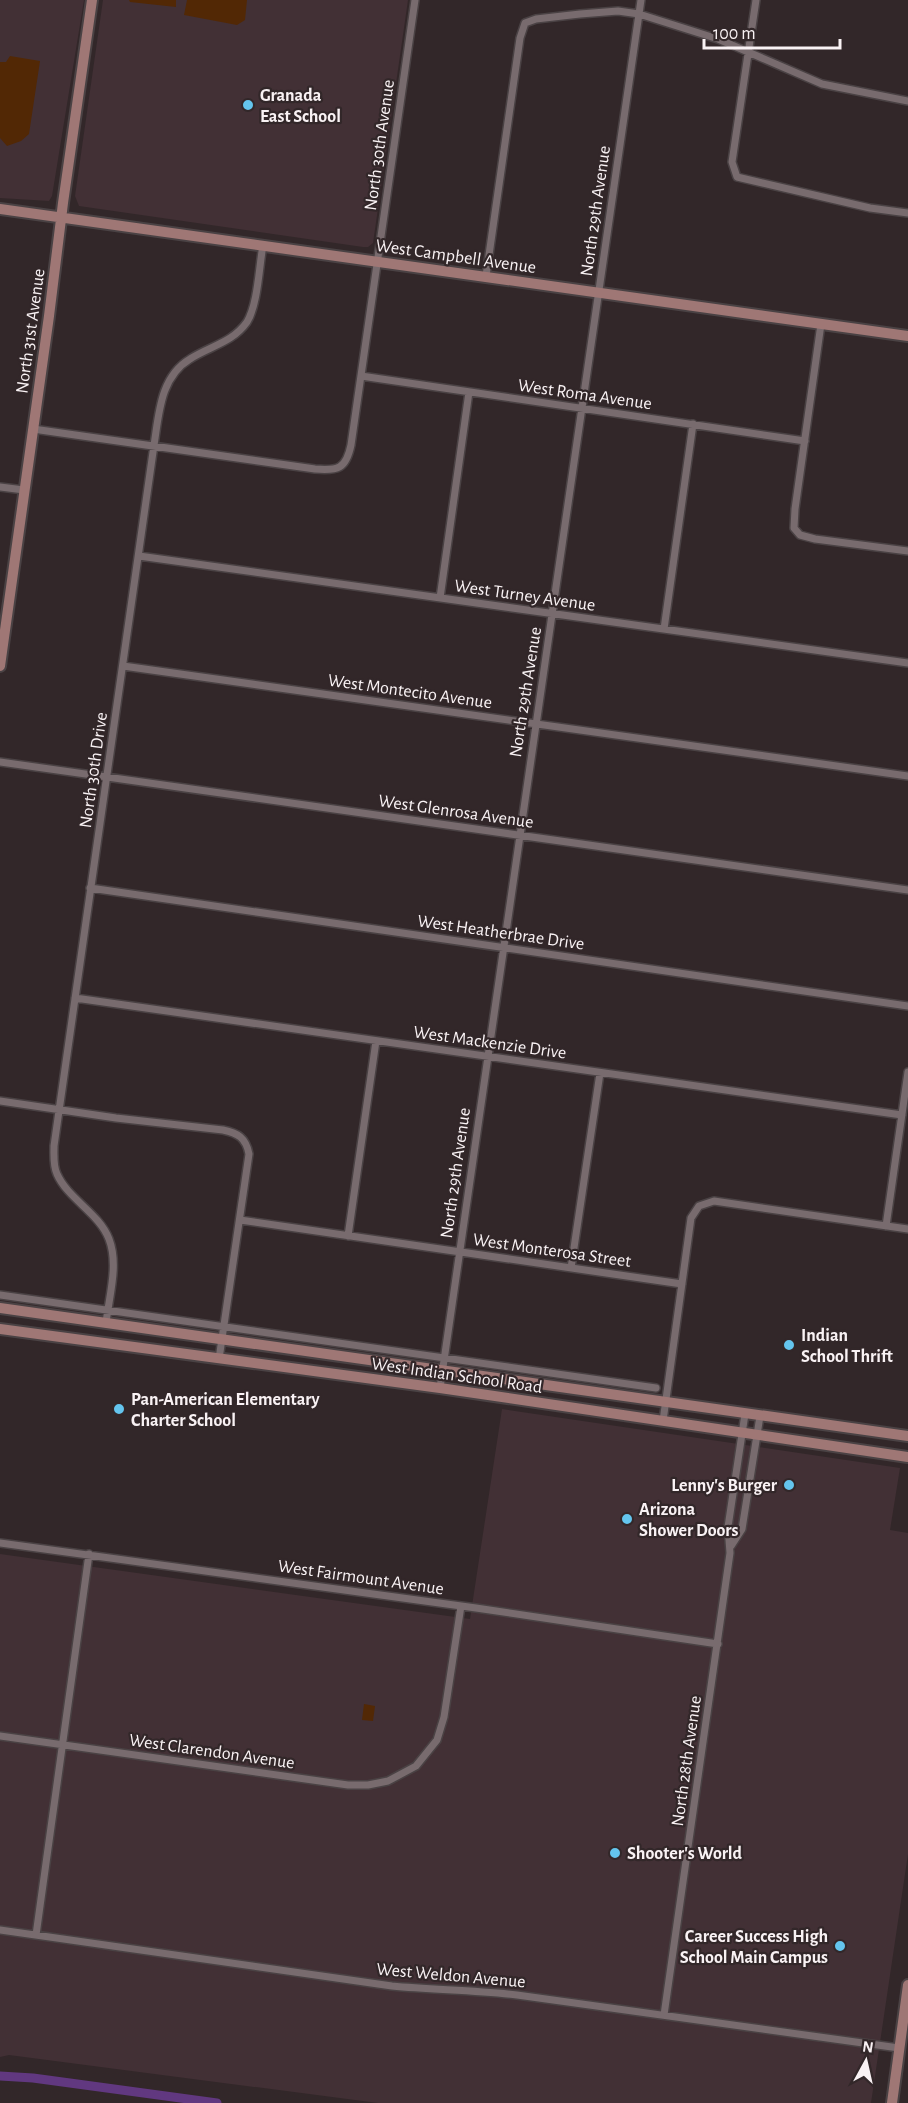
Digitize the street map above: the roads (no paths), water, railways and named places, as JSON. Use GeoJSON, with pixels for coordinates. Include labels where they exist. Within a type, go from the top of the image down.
{"type":"FeatureCollection","features":[{"type":"Feature","properties":{"kind":"main road","name":"North 31st Avenue"},"geometry":{"type":"LineString","coordinates":[[0,666],[92,0]]}},
{"type":"Feature","properties":{"kind":"main road","name":"West Campbell Avenue"},"geometry":{"type":"LineString","coordinates":[[0,209],[908,336]]}},
{"type":"Feature","properties":{"kind":"main road","name":"West Indian School Road"},"geometry":{"type":"LineString","coordinates":[[0,1308],[908,1436]]}},
{"type":"Feature","properties":{"kind":"main road","name":"West Indian School Road"},"geometry":{"type":"LineString","coordinates":[[0,1329],[440,1388],[908,1457]]}},
{"type":"Feature","properties":{"kind":"main road"},"geometry":{"type":"LineString","coordinates":[[891,2103],[908,1985]]}},
{"type":"Feature","properties":{"kind":"street","name":"North 30th Avenue"},"geometry":{"type":"LineString","coordinates":[[154,445],[315,469],[339,468],[347,459],[415,0]]}},
{"type":"Feature","properties":{"kind":"street","name":"North 29th Avenue"},"geometry":{"type":"LineString","coordinates":[[440,1388],[641,0]]}},
{"type":"Feature","properties":{"kind":"street"},"geometry":{"type":"LineString","coordinates":[[756,0],[732,162],[737,177],[870,208],[908,213]]}},
{"type":"Feature","properties":{"kind":"street"},"geometry":{"type":"LineString","coordinates":[[486,276],[520,38],[525,23],[580,14],[618,11],[639,14],[718,39],[822,84],[908,101]]}},
{"type":"Feature","properties":{"kind":"street","name":"North 30th Drive"},"geometry":{"type":"LineString","coordinates":[[106,1323],[113,1271],[108,1238],[92,1215],[65,1188],[56,1172],[54,1146],[154,445],[160,404],[165,387],[173,374],[189,359],[234,336],[248,320],[255,297],[263,245]]}},
{"type":"Feature","properties":{"kind":"street"},"geometry":{"type":"LineString","coordinates":[[821,324],[794,528],[804,536],[815,539],[908,551]]}},
{"type":"Feature","properties":{"kind":"street","name":"West Roma Avenue"},"geometry":{"type":"LineString","coordinates":[[360,376],[805,441]]}},
{"type":"Feature","properties":{"kind":"street"},"geometry":{"type":"LineString","coordinates":[[440,598],[469,392]]}},
{"type":"Feature","properties":{"kind":"street"},"geometry":{"type":"LineString","coordinates":[[664,629],[693,424]]}},
{"type":"Feature","properties":{"kind":"street"},"geometry":{"type":"LineString","coordinates":[[33,429],[154,445]]}},
{"type":"Feature","properties":{"kind":"street"},"geometry":{"type":"LineString","coordinates":[[0,487],[24,490]]}},
{"type":"Feature","properties":{"kind":"street","name":"West Turney Avenue"},"geometry":{"type":"LineString","coordinates":[[139,555],[908,663]]}},
{"type":"Feature","properties":{"kind":"street","name":"West Montecito Avenue"},"geometry":{"type":"LineString","coordinates":[[123,666],[908,776]]}},
{"type":"Feature","properties":{"kind":"street","name":"West Glenrosa Avenue"},"geometry":{"type":"LineString","coordinates":[[0,762],[908,890]]}},
{"type":"Feature","properties":{"kind":"street","name":"West Heatherbrae Drive"},"geometry":{"type":"LineString","coordinates":[[90,888],[908,1006]]}},
{"type":"Feature","properties":{"kind":"street","name":"West Mackenzie Drive"},"geometry":{"type":"LineString","coordinates":[[75,998],[902,1115]]}},
{"type":"Feature","properties":{"kind":"street"},"geometry":{"type":"LineString","coordinates":[[348,1236],[376,1041]]}},
{"type":"Feature","properties":{"kind":"street"},"geometry":{"type":"LineString","coordinates":[[886,1226],[908,1072]]}},
{"type":"Feature","properties":{"kind":"street"},"geometry":{"type":"LineString","coordinates":[[571,1268],[600,1073]]}},
{"type":"Feature","properties":{"kind":"street"},"geometry":{"type":"LineString","coordinates":[[0,1101],[222,1130],[232,1132],[244,1140],[249,1154],[219,1359]]}},
{"type":"Feature","properties":{"kind":"street"},"geometry":{"type":"LineString","coordinates":[[663,1421],[691,1218],[699,1206],[714,1201],[908,1228]]}},
{"type":"Feature","properties":{"kind":"street","name":"West Monterosa Street"},"geometry":{"type":"LineString","coordinates":[[240,1220],[682,1284]]}},
{"type":"Feature","properties":{"kind":"street","name":"West Indian School Road"},"geometry":{"type":"LineString","coordinates":[[0,1295],[656,1388]]}},
{"type":"Feature","properties":{"kind":"street","name":"North 28th Avenue"},"geometry":{"type":"LineString","coordinates":[[664,2015],[718,1644],[731,1546],[728,1527],[745,1414]]}},
{"type":"Feature","properties":{"kind":"street","name":"North 28th Avenue"},"geometry":{"type":"LineString","coordinates":[[731,1546],[742,1529],[760,1416]]}},
{"type":"Feature","properties":{"kind":"street","name":"West Fairmount Avenue"},"geometry":{"type":"LineString","coordinates":[[0,1543],[461,1606],[718,1644]]}},
{"type":"Feature","properties":{"kind":"street"},"geometry":{"type":"LineString","coordinates":[[36,1935],[89,1554]]}},
{"type":"Feature","properties":{"kind":"street","name":"West Clarendon Avenue"},"geometry":{"type":"LineString","coordinates":[[0,1736],[348,1785],[368,1785],[388,1781],[416,1766],[437,1740],[444,1717],[461,1606]]}},
{"type":"Feature","properties":{"kind":"street","name":"West Weldon Avenue"},"geometry":{"type":"LineString","coordinates":[[0,1930],[392,1986],[471,1990],[899,2048]]}},
{"type":"Feature","properties":{"kind":"waterway"},"geometry":{"type":"LineString","coordinates":[[0,2076],[33,2078],[217,2103]]}},
{"type":"Feature","properties":{"kind":"place","name":"Granada East School"},"geometry":{"type":"Point","coordinates":[248,105]}},
{"type":"Feature","properties":{"kind":"place","name":"Indian School Thrift"},"geometry":{"type":"Point","coordinates":[789,1345]}},
{"type":"Feature","properties":{"kind":"place","name":"Pan-American Elementary Charter School"},"geometry":{"type":"Point","coordinates":[119,1409]}},
{"type":"Feature","properties":{"kind":"place","name":"Lenny's Burger"},"geometry":{"type":"Point","coordinates":[789,1485]}},
{"type":"Feature","properties":{"kind":"place","name":"Arizona Shower Doors"},"geometry":{"type":"Point","coordinates":[627,1519]}},
{"type":"Feature","properties":{"kind":"place","name":"Shooter's World"},"geometry":{"type":"Point","coordinates":[615,1853]}},
{"type":"Feature","properties":{"kind":"place","name":"Career Success High School Main Campus"},"geometry":{"type":"Point","coordinates":[840,1946]}}]}
